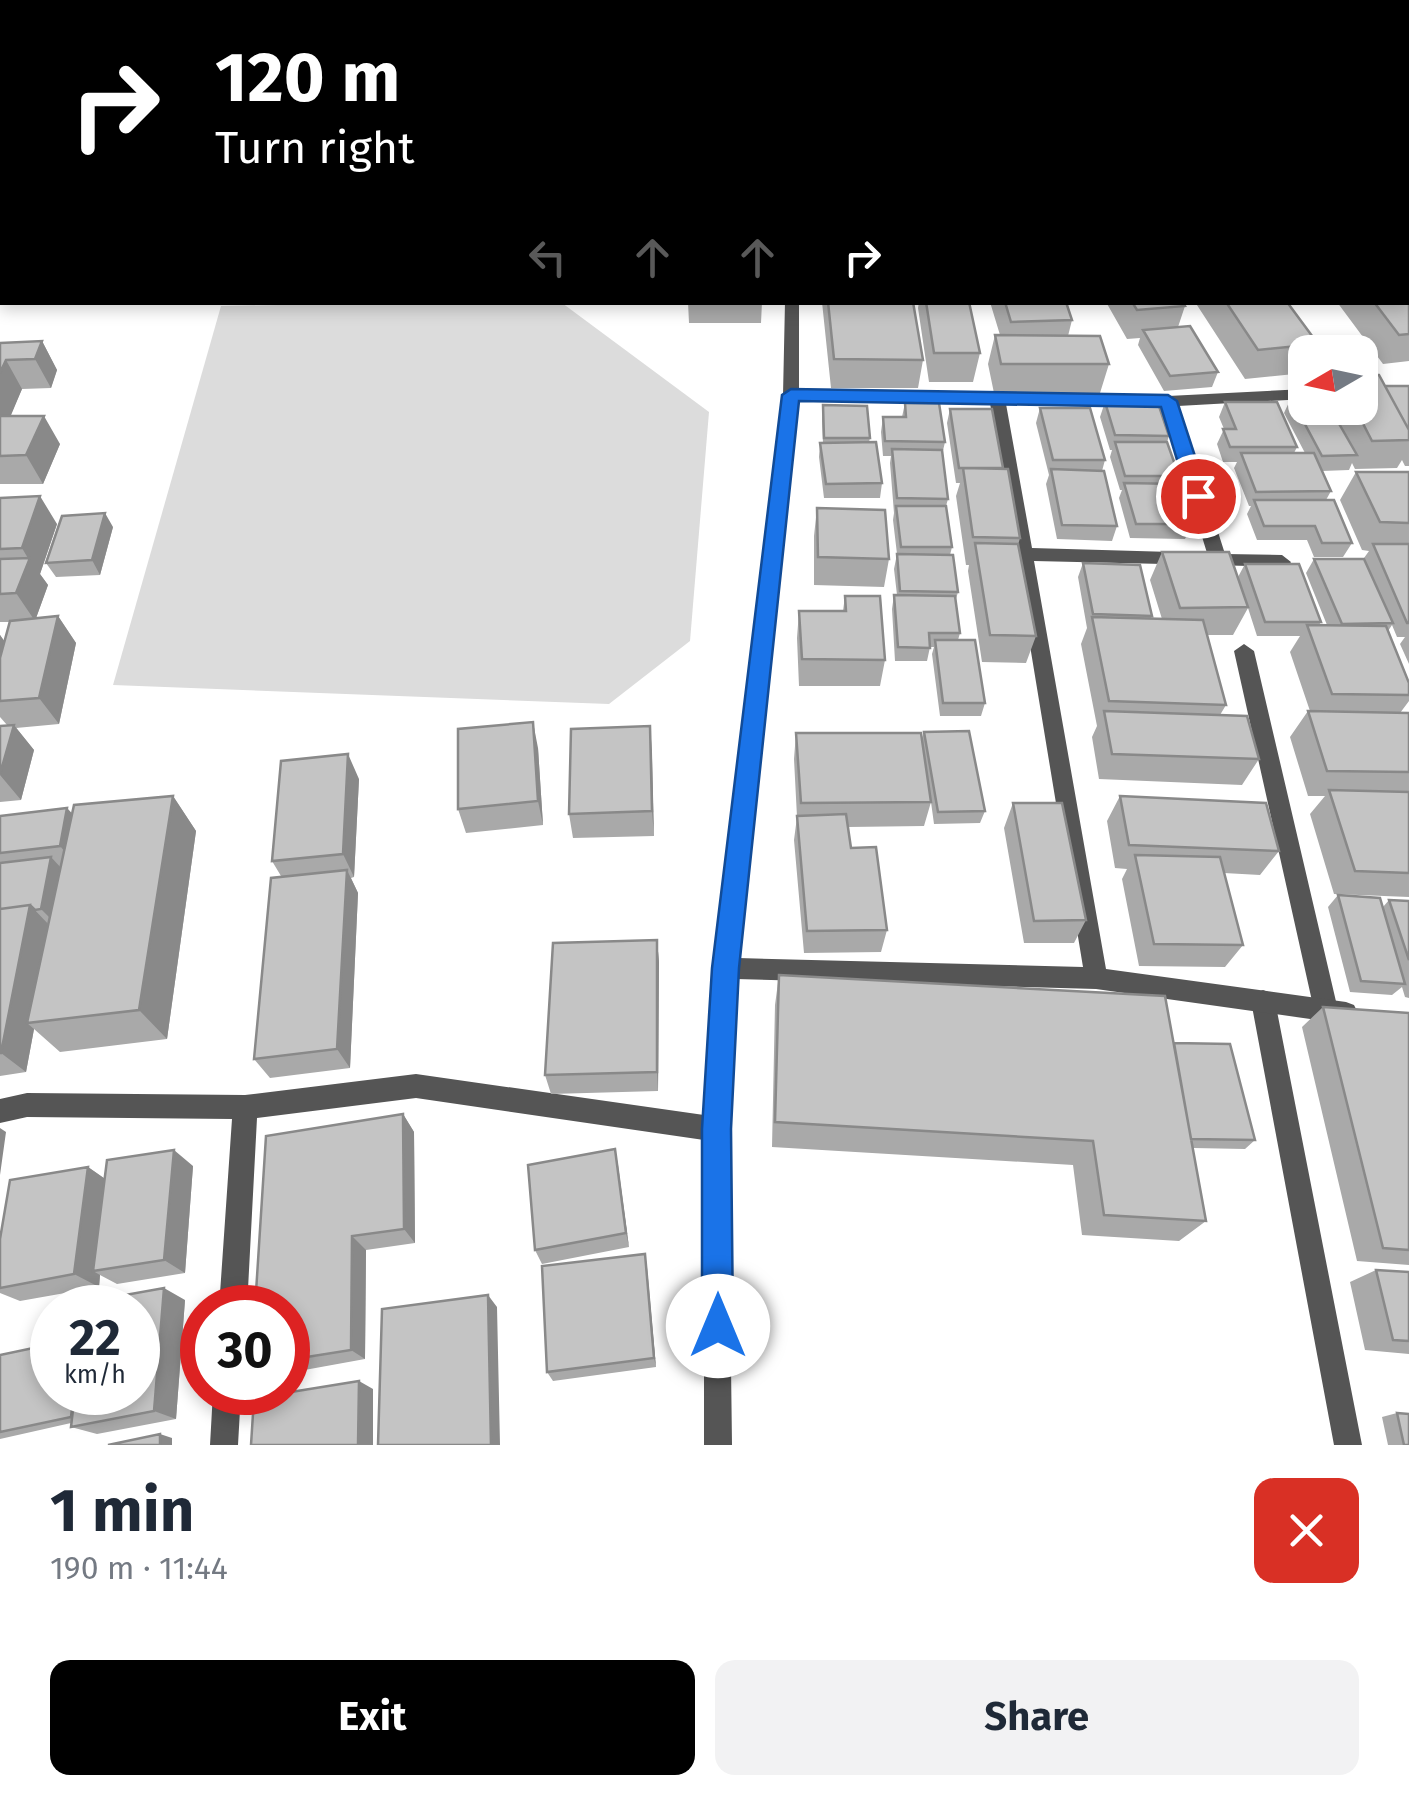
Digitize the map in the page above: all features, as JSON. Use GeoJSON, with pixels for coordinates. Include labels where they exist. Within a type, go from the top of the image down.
{"type":"FeatureCollection","features":[{"type":"Feature","properties":{"kind":"street"},"geometry":{"type":"LineString","coordinates":[[718,1445],[716,1129],[726,968],[791,395],[792,305]]}},
{"type":"Feature","properties":{"kind":"street"},"geometry":{"type":"LineString","coordinates":[[791,395],[1168,401],[1288,395]]}},
{"type":"Feature","properties":{"kind":"street"},"geometry":{"type":"LineString","coordinates":[[997,398],[1096,978]]}},
{"type":"Feature","properties":{"kind":"street"},"geometry":{"type":"LineString","coordinates":[[1168,401],[1218,560]]}},
{"type":"Feature","properties":{"kind":"street"},"geometry":{"type":"LineString","coordinates":[[1024,554],[1282,562]]}},
{"type":"Feature","properties":{"kind":"street"},"geometry":{"type":"LineString","coordinates":[[1244,651],[1326,1010]]}},
{"type":"Feature","properties":{"kind":"street"},"geometry":{"type":"LineString","coordinates":[[726,968],[1096,978],[1376,1017]]}},
{"type":"Feature","properties":{"kind":"street"},"geometry":{"type":"LineString","coordinates":[[1263,1001],[1348,1445]]}},
{"type":"Feature","properties":{"kind":"street"},"geometry":{"type":"LineString","coordinates":[[0,1110],[27,1105],[245,1108],[416,1086],[716,1129]]}},
{"type":"Feature","properties":{"kind":"street"},"geometry":{"type":"LineString","coordinates":[[233,1285],[245,1108]]}},
{"type":"Feature","properties":{"kind":"street"},"geometry":{"type":"LineString","coordinates":[[224,1445],[226,1415]]}},
{"type":"Feature","properties":{"kind":"shaded area"},"geometry":{"type":"Polygon","coordinates":[[[565,305],[709,412],[690,641],[609,704],[113,685],[221,306],[565,305]]]}},
{"type":"Feature","properties":{"kind":"building"},"geometry":{"type":"Polygon","coordinates":[[[828,305],[914,305],[923,360],[834,359],[828,305]]]}},
{"type":"Feature","properties":{"kind":"building"},"geometry":{"type":"Polygon","coordinates":[[[926,305],[970,305],[980,353],[934,353],[926,305]]]}},
{"type":"Feature","properties":{"kind":"building"},"geometry":{"type":"Polygon","coordinates":[[[1006,305],[1067,305],[1072,320],[1011,322],[1006,305]]]}},
{"type":"Feature","properties":{"kind":"building"},"geometry":{"type":"Polygon","coordinates":[[[1134,305],[1185,306],[1137,310],[1134,305]]]}},
{"type":"Feature","properties":{"kind":"building"},"geometry":{"type":"Polygon","coordinates":[[[1228,305],[1289,305],[1311,335],[1288,335],[1288,347],[1258,350],[1228,305]]]}},
{"type":"Feature","properties":{"kind":"building"},"geometry":{"type":"Polygon","coordinates":[[[1376,305],[1409,305],[1409,334],[1399,335],[1376,305]]]}},
{"type":"Feature","properties":{"kind":"building"},"geometry":{"type":"Polygon","coordinates":[[[1190,326],[1218,372],[1170,376],[1143,330],[1190,326]]]}},
{"type":"Feature","properties":{"kind":"building"},"geometry":{"type":"Polygon","coordinates":[[[995,335],[1100,336],[1109,364],[1001,364],[995,335]]]}},
{"type":"Feature","properties":{"kind":"building"},"geometry":{"type":"Polygon","coordinates":[[[42,341],[35,359],[6,360],[0,373],[0,343],[42,341]]]}},
{"type":"Feature","properties":{"kind":"building"},"geometry":{"type":"Polygon","coordinates":[[[1379,375],[1409,430],[1409,440],[1372,441],[1364,425],[1378,425],[1379,375]]]}},
{"type":"Feature","properties":{"kind":"building"},"geometry":{"type":"Polygon","coordinates":[[[1385,386],[1409,386],[1409,430],[1385,386]]]}},
{"type":"Feature","properties":{"kind":"building"},"geometry":{"type":"Polygon","coordinates":[[[1105,402],[1158,403],[1169,436],[1115,435],[1105,402]]]}},
{"type":"Feature","properties":{"kind":"building"},"geometry":{"type":"Polygon","coordinates":[[[1225,402],[1277,402],[1297,447],[1230,447],[1223,429],[1236,429],[1225,402]]]}},
{"type":"Feature","properties":{"kind":"building"},"geometry":{"type":"Polygon","coordinates":[[[905,403],[939,403],[945,442],[885,441],[883,417],[906,417],[905,403]]]}},
{"type":"Feature","properties":{"kind":"building"},"geometry":{"type":"Polygon","coordinates":[[[823,405],[867,406],[870,438],[824,438],[823,405]]]}},
{"type":"Feature","properties":{"kind":"building"},"geometry":{"type":"Polygon","coordinates":[[[1040,408],[1090,408],[1105,460],[1053,460],[1040,408]]]}},
{"type":"Feature","properties":{"kind":"building"},"geometry":{"type":"Polygon","coordinates":[[[950,409],[992,409],[1003,468],[959,468],[950,409]]]}},
{"type":"Feature","properties":{"kind":"building"},"geometry":{"type":"Polygon","coordinates":[[[0,416],[44,416],[26,455],[0,456],[0,416]]]}},
{"type":"Feature","properties":{"kind":"building"},"geometry":{"type":"Polygon","coordinates":[[[1305,425],[1340,425],[1357,455],[1322,456],[1305,425]]]}},
{"type":"Feature","properties":{"kind":"building"},"geometry":{"type":"Polygon","coordinates":[[[876,442],[882,483],[826,484],[820,443],[876,442]]]}},
{"type":"Feature","properties":{"kind":"building"},"geometry":{"type":"Polygon","coordinates":[[[1115,442],[1167,442],[1179,476],[1125,476],[1115,442]]]}},
{"type":"Feature","properties":{"kind":"building"},"geometry":{"type":"Polygon","coordinates":[[[892,449],[942,450],[948,499],[897,498],[892,449]]]}},
{"type":"Feature","properties":{"kind":"building"},"geometry":{"type":"Polygon","coordinates":[[[1241,453],[1314,453],[1331,491],[1256,492],[1241,453]]]}},
{"type":"Feature","properties":{"kind":"building"},"geometry":{"type":"Polygon","coordinates":[[[963,468],[1008,469],[1020,538],[973,537],[963,468]]]}},
{"type":"Feature","properties":{"kind":"building"},"geometry":{"type":"Polygon","coordinates":[[[1051,469],[1104,471],[1117,526],[1062,525],[1051,469]]]}},
{"type":"Feature","properties":{"kind":"building"},"geometry":{"type":"Polygon","coordinates":[[[1356,472],[1409,472],[1409,523],[1380,522],[1356,472]]]}},
{"type":"Feature","properties":{"kind":"building"},"geometry":{"type":"Polygon","coordinates":[[[1124,483],[1180,484],[1192,524],[1136,524],[1124,483]]]}},
{"type":"Feature","properties":{"kind":"building"},"geometry":{"type":"Polygon","coordinates":[[[40,496],[22,548],[0,549],[0,498],[40,496]]]}},
{"type":"Feature","properties":{"kind":"building"},"geometry":{"type":"Polygon","coordinates":[[[1254,500],[1334,500],[1352,543],[1322,543],[1315,526],[1264,526],[1254,500]]]}},
{"type":"Feature","properties":{"kind":"building"},"geometry":{"type":"Polygon","coordinates":[[[896,506],[946,506],[952,547],[901,547],[896,506]]]}},
{"type":"Feature","properties":{"kind":"building"},"geometry":{"type":"Polygon","coordinates":[[[817,508],[885,510],[889,559],[818,557],[817,508]]]}},
{"type":"Feature","properties":{"kind":"building"},"geometry":{"type":"Polygon","coordinates":[[[105,513],[92,560],[46,563],[62,516],[105,513]]]}},
{"type":"Feature","properties":{"kind":"building"},"geometry":{"type":"Polygon","coordinates":[[[975,543],[1018,544],[1036,636],[990,635],[975,543]]]}},
{"type":"Feature","properties":{"kind":"building"},"geometry":{"type":"Polygon","coordinates":[[[1373,544],[1409,544],[1409,623],[1407,623],[1373,544]]]}},
{"type":"Feature","properties":{"kind":"building"},"geometry":{"type":"Polygon","coordinates":[[[1162,552],[1229,552],[1248,607],[1180,608],[1162,552]]]}},
{"type":"Feature","properties":{"kind":"building"},"geometry":{"type":"Polygon","coordinates":[[[897,554],[953,555],[958,592],[900,591],[897,554]]]}},
{"type":"Feature","properties":{"kind":"building"},"geometry":{"type":"Polygon","coordinates":[[[30,558],[16,593],[0,594],[0,559],[30,558]]]}},
{"type":"Feature","properties":{"kind":"building"},"geometry":{"type":"Polygon","coordinates":[[[1314,559],[1364,559],[1393,623],[1342,624],[1314,559]]]}},
{"type":"Feature","properties":{"kind":"building"},"geometry":{"type":"Polygon","coordinates":[[[1083,563],[1140,565],[1152,616],[1093,614],[1083,563]]]}},
{"type":"Feature","properties":{"kind":"building"},"geometry":{"type":"Polygon","coordinates":[[[1245,564],[1299,564],[1321,622],[1265,622],[1245,564]]]}},
{"type":"Feature","properties":{"kind":"building"},"geometry":{"type":"Polygon","coordinates":[[[894,595],[955,596],[960,633],[929,633],[930,648],[898,647],[894,595]]]}},
{"type":"Feature","properties":{"kind":"building"},"geometry":{"type":"Polygon","coordinates":[[[845,596],[880,596],[885,660],[802,659],[799,611],[846,611],[845,596]]]}},
{"type":"Feature","properties":{"kind":"building"},"geometry":{"type":"Polygon","coordinates":[[[58,616],[39,698],[0,701],[0,658],[10,621],[58,616]]]}},
{"type":"Feature","properties":{"kind":"building"},"geometry":{"type":"Polygon","coordinates":[[[1092,617],[1203,620],[1226,705],[1109,701],[1092,617]]]}},
{"type":"Feature","properties":{"kind":"building"},"geometry":{"type":"Polygon","coordinates":[[[1307,625],[1386,626],[1409,683],[1409,695],[1332,694],[1307,625]]]}},
{"type":"Feature","properties":{"kind":"building"},"geometry":{"type":"Polygon","coordinates":[[[935,640],[975,640],[985,703],[943,703],[935,640]]]}},
{"type":"Feature","properties":{"kind":"building"},"geometry":{"type":"Polygon","coordinates":[[[1104,711],[1247,716],[1259,759],[1112,754],[1104,711]]]}},
{"type":"Feature","properties":{"kind":"building"},"geometry":{"type":"Polygon","coordinates":[[[1308,711],[1409,713],[1409,772],[1327,771],[1308,711]]]}},
{"type":"Feature","properties":{"kind":"building"},"geometry":{"type":"Polygon","coordinates":[[[533,722],[538,801],[458,809],[458,729],[533,722]]]}},
{"type":"Feature","properties":{"kind":"building"},"geometry":{"type":"Polygon","coordinates":[[[14,725],[0,774],[0,726],[14,725]]]}},
{"type":"Feature","properties":{"kind":"building"},"geometry":{"type":"Polygon","coordinates":[[[650,726],[652,811],[569,814],[571,729],[650,726]]]}},
{"type":"Feature","properties":{"kind":"building"},"geometry":{"type":"Polygon","coordinates":[[[969,731],[985,811],[938,812],[924,732],[969,731]]]}},
{"type":"Feature","properties":{"kind":"building"},"geometry":{"type":"Polygon","coordinates":[[[796,733],[921,733],[931,802],[801,803],[796,733]]]}},
{"type":"Feature","properties":{"kind":"building"},"geometry":{"type":"Polygon","coordinates":[[[348,754],[343,854],[272,861],[281,761],[348,754]]]}},
{"type":"Feature","properties":{"kind":"building"},"geometry":{"type":"Polygon","coordinates":[[[1329,790],[1409,792],[1409,873],[1355,871],[1329,790]]]}},
{"type":"Feature","properties":{"kind":"building"},"geometry":{"type":"Polygon","coordinates":[[[173,796],[139,1010],[27,1023],[74,805],[173,796]]]}},
{"type":"Feature","properties":{"kind":"building"},"geometry":{"type":"Polygon","coordinates":[[[1120,796],[1266,803],[1279,851],[1129,845],[1120,796]]]}},
{"type":"Feature","properties":{"kind":"building"},"geometry":{"type":"Polygon","coordinates":[[[1013,803],[1062,803],[1086,920],[1034,921],[1013,803]]]}},
{"type":"Feature","properties":{"kind":"building"},"geometry":{"type":"Polygon","coordinates":[[[67,808],[60,846],[0,853],[0,816],[67,808]]]}},
{"type":"Feature","properties":{"kind":"building"},"geometry":{"type":"Polygon","coordinates":[[[846,814],[851,848],[876,847],[887,930],[807,931],[797,816],[846,814]]]}},
{"type":"Feature","properties":{"kind":"building"},"geometry":{"type":"Polygon","coordinates":[[[1135,855],[1220,857],[1243,945],[1154,944],[1135,855]]]}},
{"type":"Feature","properties":{"kind":"building"},"geometry":{"type":"Polygon","coordinates":[[[51,857],[41,909],[30,905],[0,909],[0,863],[51,857]]]}},
{"type":"Feature","properties":{"kind":"building"},"geometry":{"type":"Polygon","coordinates":[[[347,870],[337,1049],[254,1059],[271,878],[347,870]]]}},
{"type":"Feature","properties":{"kind":"building"},"geometry":{"type":"Polygon","coordinates":[[[1338,895],[1380,898],[1405,984],[1361,981],[1338,895]]]}},
{"type":"Feature","properties":{"kind":"building"},"geometry":{"type":"Polygon","coordinates":[[[1389,900],[1409,901],[1409,960],[1389,900]]]}},
{"type":"Feature","properties":{"kind":"building"},"geometry":{"type":"Polygon","coordinates":[[[30,905],[1,1053],[0,1053],[0,909],[30,905]]]}},
{"type":"Feature","properties":{"kind":"building"},"geometry":{"type":"Polygon","coordinates":[[[657,940],[657,1072],[545,1075],[553,943],[657,940]]]}},
{"type":"Feature","properties":{"kind":"building"},"geometry":{"type":"Polygon","coordinates":[[[779,975],[1165,996],[1206,1221],[1104,1215],[1093,1141],[775,1122],[779,975]]]}},
{"type":"Feature","properties":{"kind":"building"},"geometry":{"type":"Polygon","coordinates":[[[1323,1007],[1409,1013],[1409,1250],[1383,1248],[1323,1007]]]}},
{"type":"Feature","properties":{"kind":"building"},"geometry":{"type":"Polygon","coordinates":[[[1174,1043],[1230,1044],[1255,1140],[1191,1139],[1174,1043]]]}},
{"type":"Feature","properties":{"kind":"building"},"geometry":{"type":"Polygon","coordinates":[[[403,1114],[404,1229],[352,1236],[351,1350],[310,1357],[310,1285],[256,1285],[266,1136],[403,1114]]]}},
{"type":"Feature","properties":{"kind":"building"},"geometry":{"type":"Polygon","coordinates":[[[615,1149],[626,1233],[535,1250],[528,1165],[615,1149]]]}},
{"type":"Feature","properties":{"kind":"building"},"geometry":{"type":"Polygon","coordinates":[[[174,1150],[164,1260],[93,1271],[107,1160],[174,1150]]]}},
{"type":"Feature","properties":{"kind":"building"},"geometry":{"type":"Polygon","coordinates":[[[88,1167],[74,1274],[0,1288],[0,1239],[10,1180],[88,1167]]]}},
{"type":"Feature","properties":{"kind":"building"},"geometry":{"type":"Polygon","coordinates":[[[645,1254],[654,1358],[547,1372],[542,1266],[645,1254]]]}},
{"type":"Feature","properties":{"kind":"building"},"geometry":{"type":"Polygon","coordinates":[[[1376,1270],[1409,1272],[1409,1341],[1393,1340],[1376,1270]]]}},
{"type":"Feature","properties":{"kind":"building"},"geometry":{"type":"Polygon","coordinates":[[[164,1288],[160,1337],[160,1289],[164,1288]]]}},
{"type":"Feature","properties":{"kind":"building"},"geometry":{"type":"Polygon","coordinates":[[[488,1295],[491,1445],[378,1445],[382,1309],[488,1295]]]}},
{"type":"Feature","properties":{"kind":"building"},"geometry":{"type":"Polygon","coordinates":[[[30,1349],[30,1415],[71,1417],[0,1432],[0,1355],[30,1349]]]}},
{"type":"Feature","properties":{"kind":"building"},"geometry":{"type":"Polygon","coordinates":[[[359,1381],[358,1445],[251,1445],[253,1415],[310,1415],[310,1389],[359,1381]]]}},
{"type":"Feature","properties":{"kind":"building"},"geometry":{"type":"Polygon","coordinates":[[[1397,1413],[1409,1414],[1409,1445],[1404,1445],[1397,1413]]]}},
{"type":"Feature","properties":{"kind":"building"},"geometry":{"type":"Polygon","coordinates":[[[72,1415],[133,1415],[71,1427],[72,1415]]]}},
{"type":"Feature","properties":{"kind":"building"},"geometry":{"type":"Polygon","coordinates":[[[160,1434],[160,1445],[108,1445],[160,1434]]]}},
{"type":"Feature","properties":{"kind":"route"},"geometry":{"type":"LineString","coordinates":[[718,1326],[716,1129],[726,968],[791,395],[1168,401],[1198,496]]}}]}
